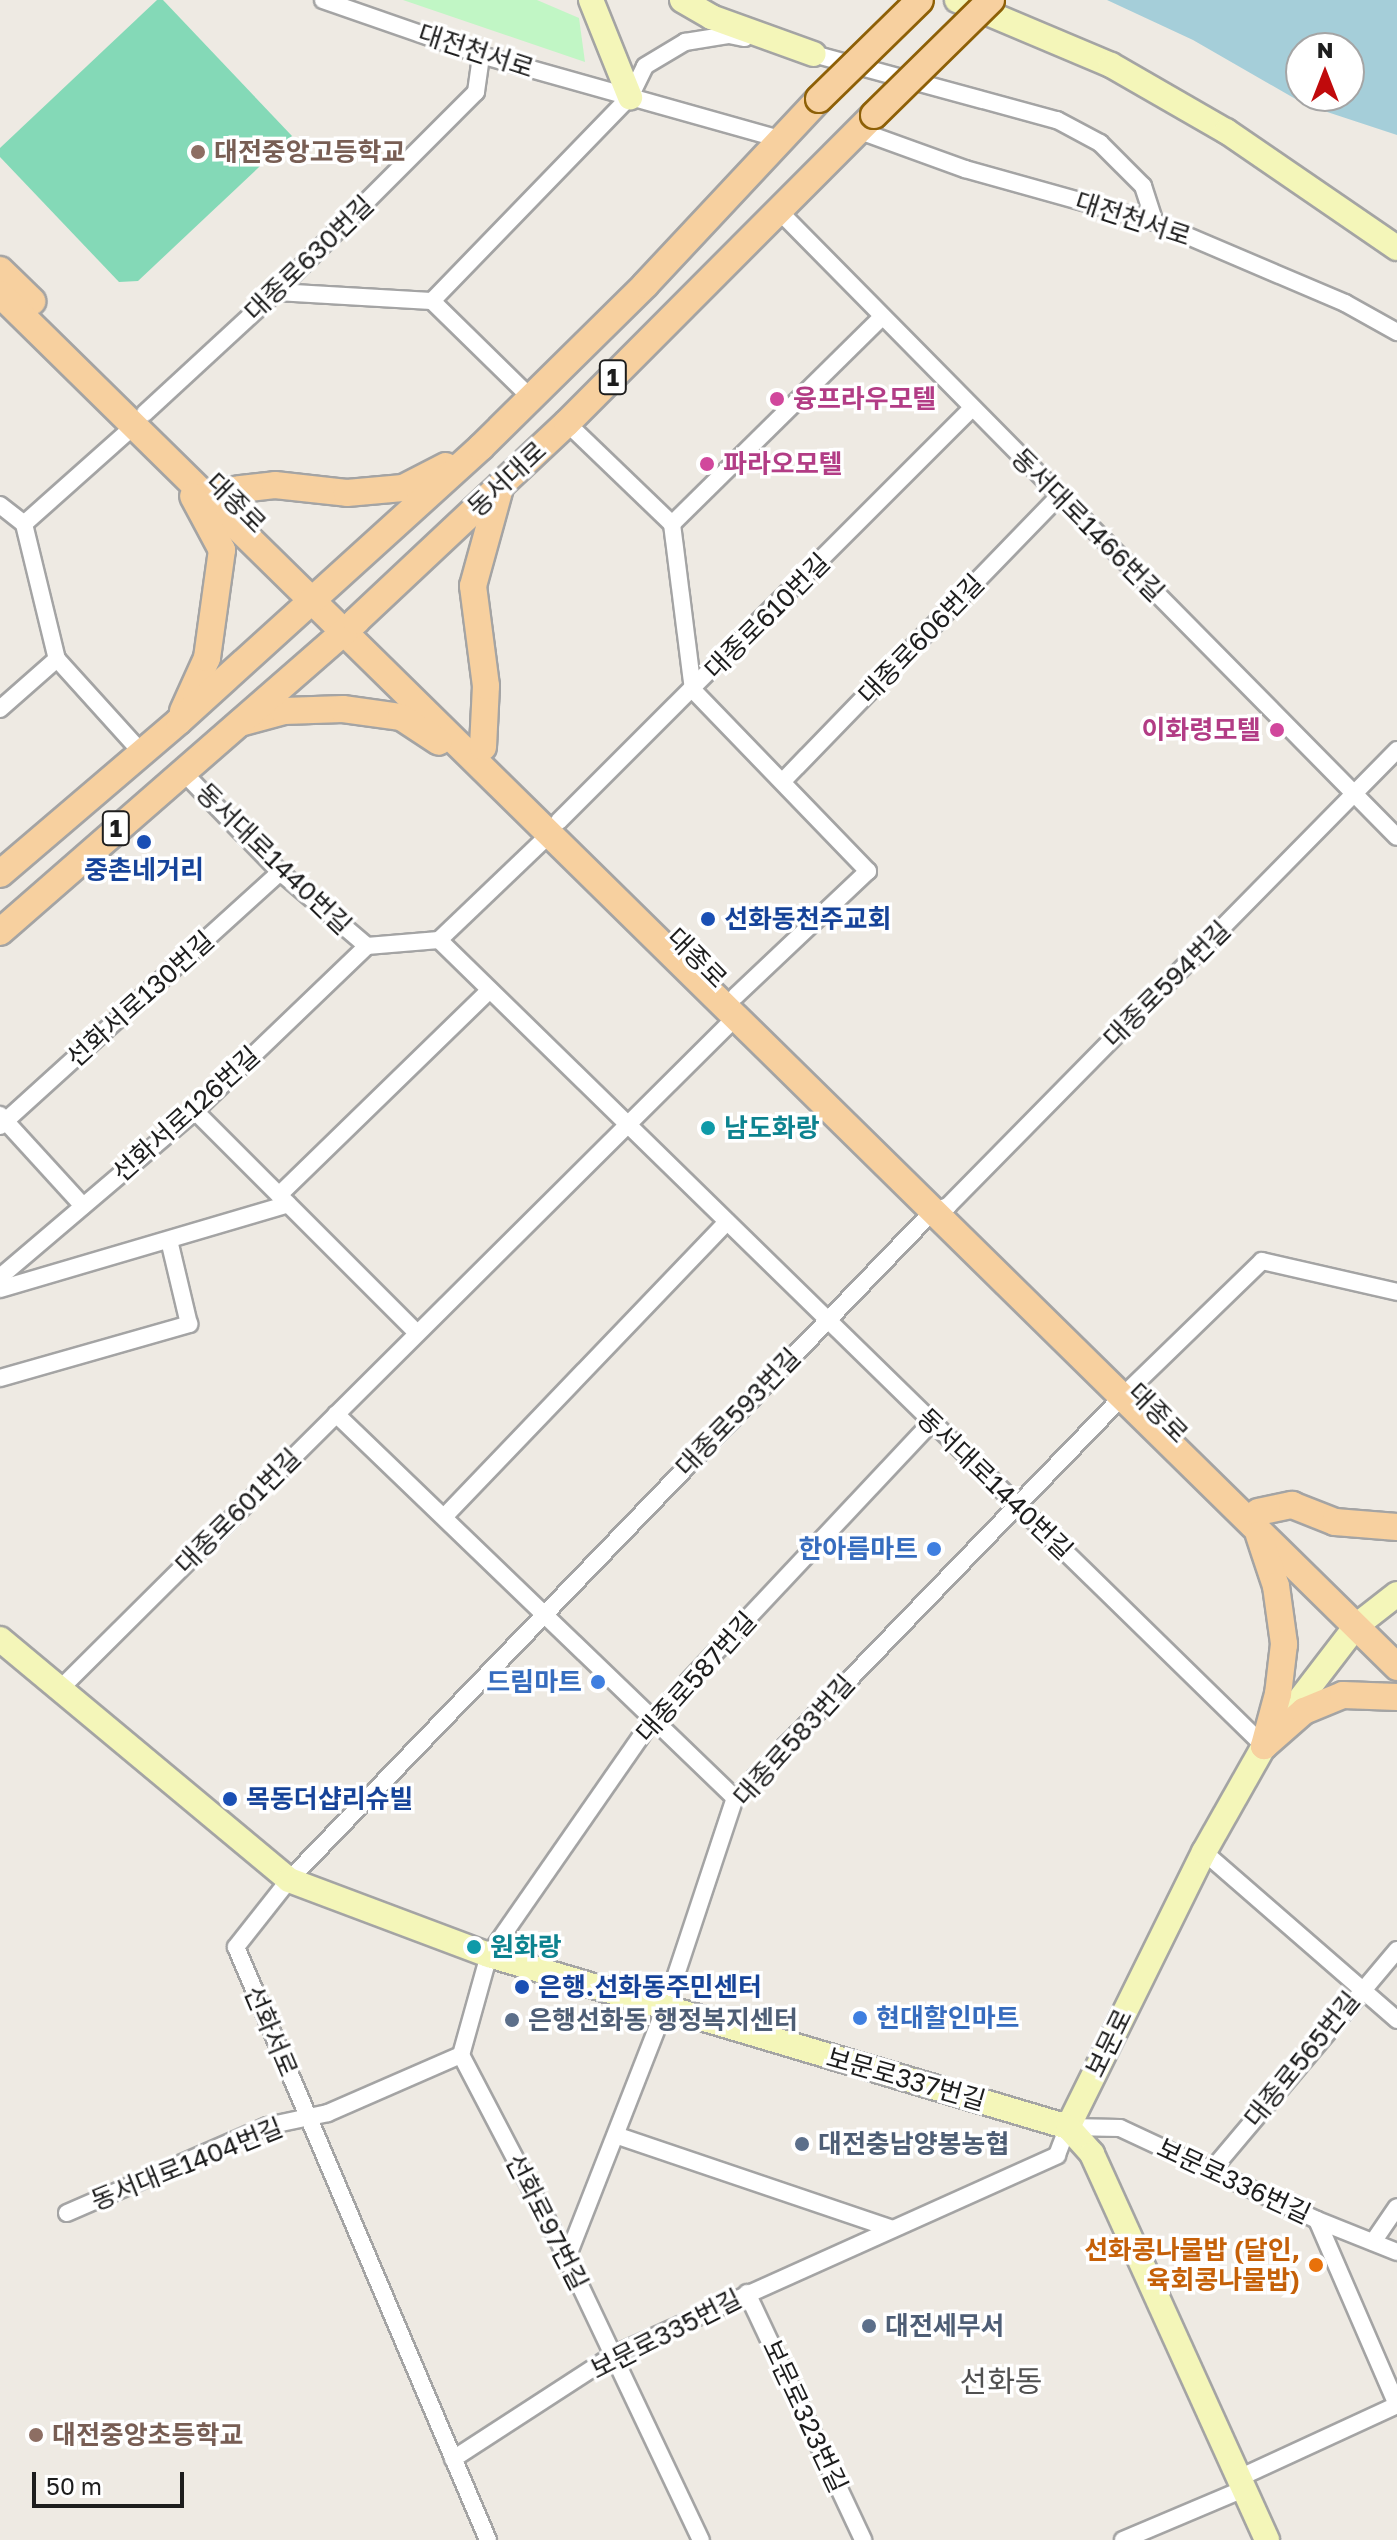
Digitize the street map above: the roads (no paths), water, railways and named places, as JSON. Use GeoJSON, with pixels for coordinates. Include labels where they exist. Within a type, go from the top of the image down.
{"type":"FeatureCollection","features":[{"type":"Feature","properties":{"kind":"main road"},"geometry":{"type":"LineString","coordinates":[[591,0],[630,97]]}},
{"type":"Feature","properties":{"kind":"main road"},"geometry":{"type":"LineString","coordinates":[[682,0],[711,17],[814,54]]}},
{"type":"Feature","properties":{"kind":"main road","name":"동서대로"},"geometry":{"type":"LineString","coordinates":[[0,874],[179,721],[481,447],[645,285],[780,139],[920,0]]}},
{"type":"Feature","properties":{"kind":"main road"},"geometry":{"type":"LineString","coordinates":[[957,0],[1136,80],[1226,131],[1397,248]]}},
{"type":"Feature","properties":{"kind":"main road","name":"동서대로"},"geometry":{"type":"LineString","coordinates":[[0,932],[232,725],[350,627],[567,423],[991,0]]}},
{"type":"Feature","properties":{"kind":"main road","name":"대종로"},"geometry":{"type":"LineString","coordinates":[[0,270],[140,420],[180,471],[319,596]]}},
{"type":"Feature","properties":{"kind":"main road","name":"대종로"},"geometry":{"type":"LineString","coordinates":[[0,294],[224,491],[350,627],[1362,1621],[1397,1667]]}},
{"type":"Feature","properties":{"kind":"main road"},"geometry":{"type":"LineString","coordinates":[[224,491],[275,485],[347,493],[403,488],[481,447]]}},
{"type":"Feature","properties":{"kind":"main road"},"geometry":{"type":"LineString","coordinates":[[179,721],[207,658],[222,550],[180,471]]}},
{"type":"Feature","properties":{"kind":"main road"},"geometry":{"type":"LineString","coordinates":[[232,725],[284,711],[343,709],[401,717],[484,759],[486,686],[473,586],[500,486]]}},
{"type":"Feature","properties":{"kind":"main road"},"geometry":{"type":"LineString","coordinates":[[1264,1746],[1278,1694],[1284,1644],[1276,1586],[1257,1520],[1292,1505],[1335,1522],[1397,1527]]}},
{"type":"Feature","properties":{"kind":"main road","name":"보문로"},"geometry":{"type":"LineString","coordinates":[[1068,2127],[1204,1852],[1264,1746],[1362,1621],[1397,1594]]}},
{"type":"Feature","properties":{"kind":"main road","name":"대종로"},"geometry":{"type":"LineString","coordinates":[[1362,1621],[1397,1643]]}},
{"type":"Feature","properties":{"kind":"main road"},"geometry":{"type":"LineString","coordinates":[[0,1639],[289,1880]]}},
{"type":"Feature","properties":{"kind":"main road"},"geometry":{"type":"LineString","coordinates":[[1264,1746],[1304,1711],[1343,1695],[1397,1697]]}},
{"type":"Feature","properties":{"kind":"main road","name":"보문로337번길"},"geometry":{"type":"LineString","coordinates":[[289,1880],[489,1955],[1068,2127]]}},
{"type":"Feature","properties":{"kind":"main road"},"geometry":{"type":"LineString","coordinates":[[1068,2127],[1092,2154],[1267,2540]]}},
{"type":"Feature","properties":{"kind":"street","name":"대전천서로"},"geometry":{"type":"LineString","coordinates":[[323,0],[481,55],[780,139]]}},
{"type":"Feature","properties":{"kind":"street"},"geometry":{"type":"LineString","coordinates":[[276,292],[432,301],[630,97],[645,66],[685,42],[729,35],[814,54],[1057,120],[1100,143],[1143,186],[1155,222]]}},
{"type":"Feature","properties":{"kind":"street","name":"대종로630번길"},"geometry":{"type":"LineString","coordinates":[[140,420],[276,292],[476,92],[481,55]]}},
{"type":"Feature","properties":{"kind":"street","name":"대전천서로"},"geometry":{"type":"LineString","coordinates":[[867,123],[965,169],[1155,222],[1345,303],[1397,332]]}},
{"type":"Feature","properties":{"kind":"street","name":"동서대로1466번길"},"geometry":{"type":"LineString","coordinates":[[780,212],[881,318],[1397,837]]}},
{"type":"Feature","properties":{"kind":"street","name":"동서대로"},"geometry":{"type":"LineString","coordinates":[[432,301],[530,397]]}},
{"type":"Feature","properties":{"kind":"street"},"geometry":{"type":"LineString","coordinates":[[672,524],[881,318]]}},
{"type":"Feature","properties":{"kind":"street","name":"대종로610번길"},"geometry":{"type":"LineString","coordinates":[[439,940],[693,690],[972,408]]}},
{"type":"Feature","properties":{"kind":"street"},"geometry":{"type":"LineString","coordinates":[[24,524],[140,420]]}},
{"type":"Feature","properties":{"kind":"street"},"geometry":{"type":"LineString","coordinates":[[567,423],[672,524],[693,690],[783,781]]}},
{"type":"Feature","properties":{"kind":"street","name":"대종로606번길"},"geometry":{"type":"LineString","coordinates":[[783,781],[1059,496]]}},
{"type":"Feature","properties":{"kind":"street"},"geometry":{"type":"LineString","coordinates":[[0,505],[24,524],[57,659],[142,753]]}},
{"type":"Feature","properties":{"kind":"street"},"geometry":{"type":"LineString","coordinates":[[0,709],[57,659]]}},
{"type":"Feature","properties":{"kind":"street","name":"대종로594번길"},"geometry":{"type":"LineString","coordinates":[[941,1208],[1397,750]]}},
{"type":"Feature","properties":{"kind":"street","name":"동서대로1440번길"},"geometry":{"type":"LineString","coordinates":[[182,771],[280,872],[367,946],[439,940],[1264,1746]]}},
{"type":"Feature","properties":{"kind":"street","name":"대종로601번길"},"geometry":{"type":"LineString","coordinates":[[59,1690],[627,1125],[736,1006],[868,871],[783,781]]}},
{"type":"Feature","properties":{"kind":"street","name":"선화서로130번길"},"geometry":{"type":"LineString","coordinates":[[2,1121],[280,872]]}},
{"type":"Feature","properties":{"kind":"street","name":"선화서로126번길"},"geometry":{"type":"LineString","coordinates":[[0,1277],[195,1111],[367,946]]}},
{"type":"Feature","properties":{"kind":"street"},"geometry":{"type":"LineString","coordinates":[[0,1289],[169,1240],[284,1200],[490,990]]}},
{"type":"Feature","properties":{"kind":"street"},"geometry":{"type":"LineString","coordinates":[[195,1111],[417,1333]]}},
{"type":"Feature","properties":{"kind":"street"},"geometry":{"type":"LineString","coordinates":[[2,1121],[83,1206]]}},
{"type":"Feature","properties":{"kind":"street","name":"대종로593번길"},"geometry":{"type":"LineString","coordinates":[[289,1880],[543,1613],[941,1208]]}},
{"type":"Feature","properties":{"kind":"street"},"geometry":{"type":"LineString","coordinates":[[444,1517],[727,1222]]}},
{"type":"Feature","properties":{"kind":"street"},"geometry":{"type":"LineString","coordinates":[[0,1378],[189,1324],[169,1240]]}},
{"type":"Feature","properties":{"kind":"street","name":"대종로583번길"},"geometry":{"type":"LineString","coordinates":[[567,2258],[618,2136],[665,2008],[735,1798],[1127,1392],[1262,1261],[1397,1292]]}},
{"type":"Feature","properties":{"kind":"street"},"geometry":{"type":"LineString","coordinates":[[336,1414],[735,1798]]}},
{"type":"Feature","properties":{"kind":"street","name":"대종로587번길"},"geometry":{"type":"LineString","coordinates":[[461,2055],[489,1955],[653,1719],[932,1422]]}},
{"type":"Feature","properties":{"kind":"street"},"geometry":{"type":"LineString","coordinates":[[1204,1852],[1397,2020]]}},
{"type":"Feature","properties":{"kind":"street","name":"선화서로"},"geometry":{"type":"LineString","coordinates":[[289,1880],[236,1947],[488,2540]]}},
{"type":"Feature","properties":{"kind":"street","name":"대종로565번길"},"geometry":{"type":"LineString","coordinates":[[1211,2171],[1360,1988],[1397,1950]]}},
{"type":"Feature","properties":{"kind":"street"},"geometry":{"type":"LineString","coordinates":[[308,2116],[328,2113],[461,2055]]}},
{"type":"Feature","properties":{"kind":"street","name":"선화로97번길"},"geometry":{"type":"LineString","coordinates":[[461,2055],[567,2258],[701,2540]]}},
{"type":"Feature","properties":{"kind":"street","name":"동서대로1404번길"},"geometry":{"type":"LineString","coordinates":[[67,2213],[267,2126],[308,2116]]}},
{"type":"Feature","properties":{"kind":"street","name":"보문로336번길"},"geometry":{"type":"LineString","coordinates":[[1068,2127],[1120,2128],[1317,2220],[1397,2252]]}},
{"type":"Feature","properties":{"kind":"street","name":"보문로335번길"},"geometry":{"type":"LineString","coordinates":[[453,2459],[613,2355],[1057,2155],[1068,2127]]}},
{"type":"Feature","properties":{"kind":"street"},"geometry":{"type":"LineString","coordinates":[[618,2136],[890,2228]]}},
{"type":"Feature","properties":{"kind":"street"},"geometry":{"type":"LineString","coordinates":[[1373,2242],[1397,2207]]}},
{"type":"Feature","properties":{"kind":"street"},"geometry":{"type":"LineString","coordinates":[[1123,2540],[1397,2405],[1317,2220]]}},
{"type":"Feature","properties":{"kind":"street","name":"보문로323번길"},"geometry":{"type":"LineString","coordinates":[[747,2293],[863,2540]]}},
{"type":"Feature","properties":{"kind":"water"},"geometry":{"type":"Polygon","coordinates":[[[1107,0],[1397,0],[1397,135],[1327,112],[1365,112],[1365,32],[1285,32],[1285,93],[1193,40],[1107,0]]]}},
{"type":"Feature","properties":{"kind":"place","name":"대전중앙고등학교"},"geometry":{"type":"Point","coordinates":[198,152]}},
{"type":"Feature","properties":{"kind":"place","name":"융프라우모텔"},"geometry":{"type":"Point","coordinates":[777,399]}},
{"type":"Feature","properties":{"kind":"place","name":"파라오모텔"},"geometry":{"type":"Point","coordinates":[707,464]}},
{"type":"Feature","properties":{"kind":"place","name":"이화령모텔"},"geometry":{"type":"Point","coordinates":[1277,730]}},
{"type":"Feature","properties":{"kind":"place","name":"중촌네거리"},"geometry":{"type":"Point","coordinates":[144,842]}},
{"type":"Feature","properties":{"kind":"place","name":"선화동천주교회"},"geometry":{"type":"Point","coordinates":[708,919]}},
{"type":"Feature","properties":{"kind":"place","name":"남도화랑"},"geometry":{"type":"Point","coordinates":[708,1128]}},
{"type":"Feature","properties":{"kind":"place","name":"한아름마트"},"geometry":{"type":"Point","coordinates":[934,1549]}},
{"type":"Feature","properties":{"kind":"place","name":"드림마트"},"geometry":{"type":"Point","coordinates":[598,1682]}},
{"type":"Feature","properties":{"kind":"place","name":"목동더샵리슈빌"},"geometry":{"type":"Point","coordinates":[230,1799]}},
{"type":"Feature","properties":{"kind":"place","name":"원화랑"},"geometry":{"type":"Point","coordinates":[474,1947]}},
{"type":"Feature","properties":{"kind":"place","name":"은행.선화동주민센터"},"geometry":{"type":"Point","coordinates":[522,1987]}},
{"type":"Feature","properties":{"kind":"place","name":"현대할인마트"},"geometry":{"type":"Point","coordinates":[860,2018]}},
{"type":"Feature","properties":{"kind":"place","name":"은행선화동 행정복지센터"},"geometry":{"type":"Point","coordinates":[512,2020]}},
{"type":"Feature","properties":{"kind":"place","name":"대전충남양봉농협"},"geometry":{"type":"Point","coordinates":[802,2144]}},
{"type":"Feature","properties":{"kind":"place","name":"선화콩나물밥 (달인, 육회콩나물밥)"},"geometry":{"type":"Point","coordinates":[1316,2265]}},
{"type":"Feature","properties":{"kind":"place","name":"대전세무서"},"geometry":{"type":"Point","coordinates":[869,2326]}},
{"type":"Feature","properties":{"kind":"place","name":"대전중앙초등학교"},"geometry":{"type":"Point","coordinates":[36,2435]}},
{"type":"Feature","properties":{"kind":"district","name":"선화동"},"geometry":{"type":"Point","coordinates":[1001,2381]}}]}
